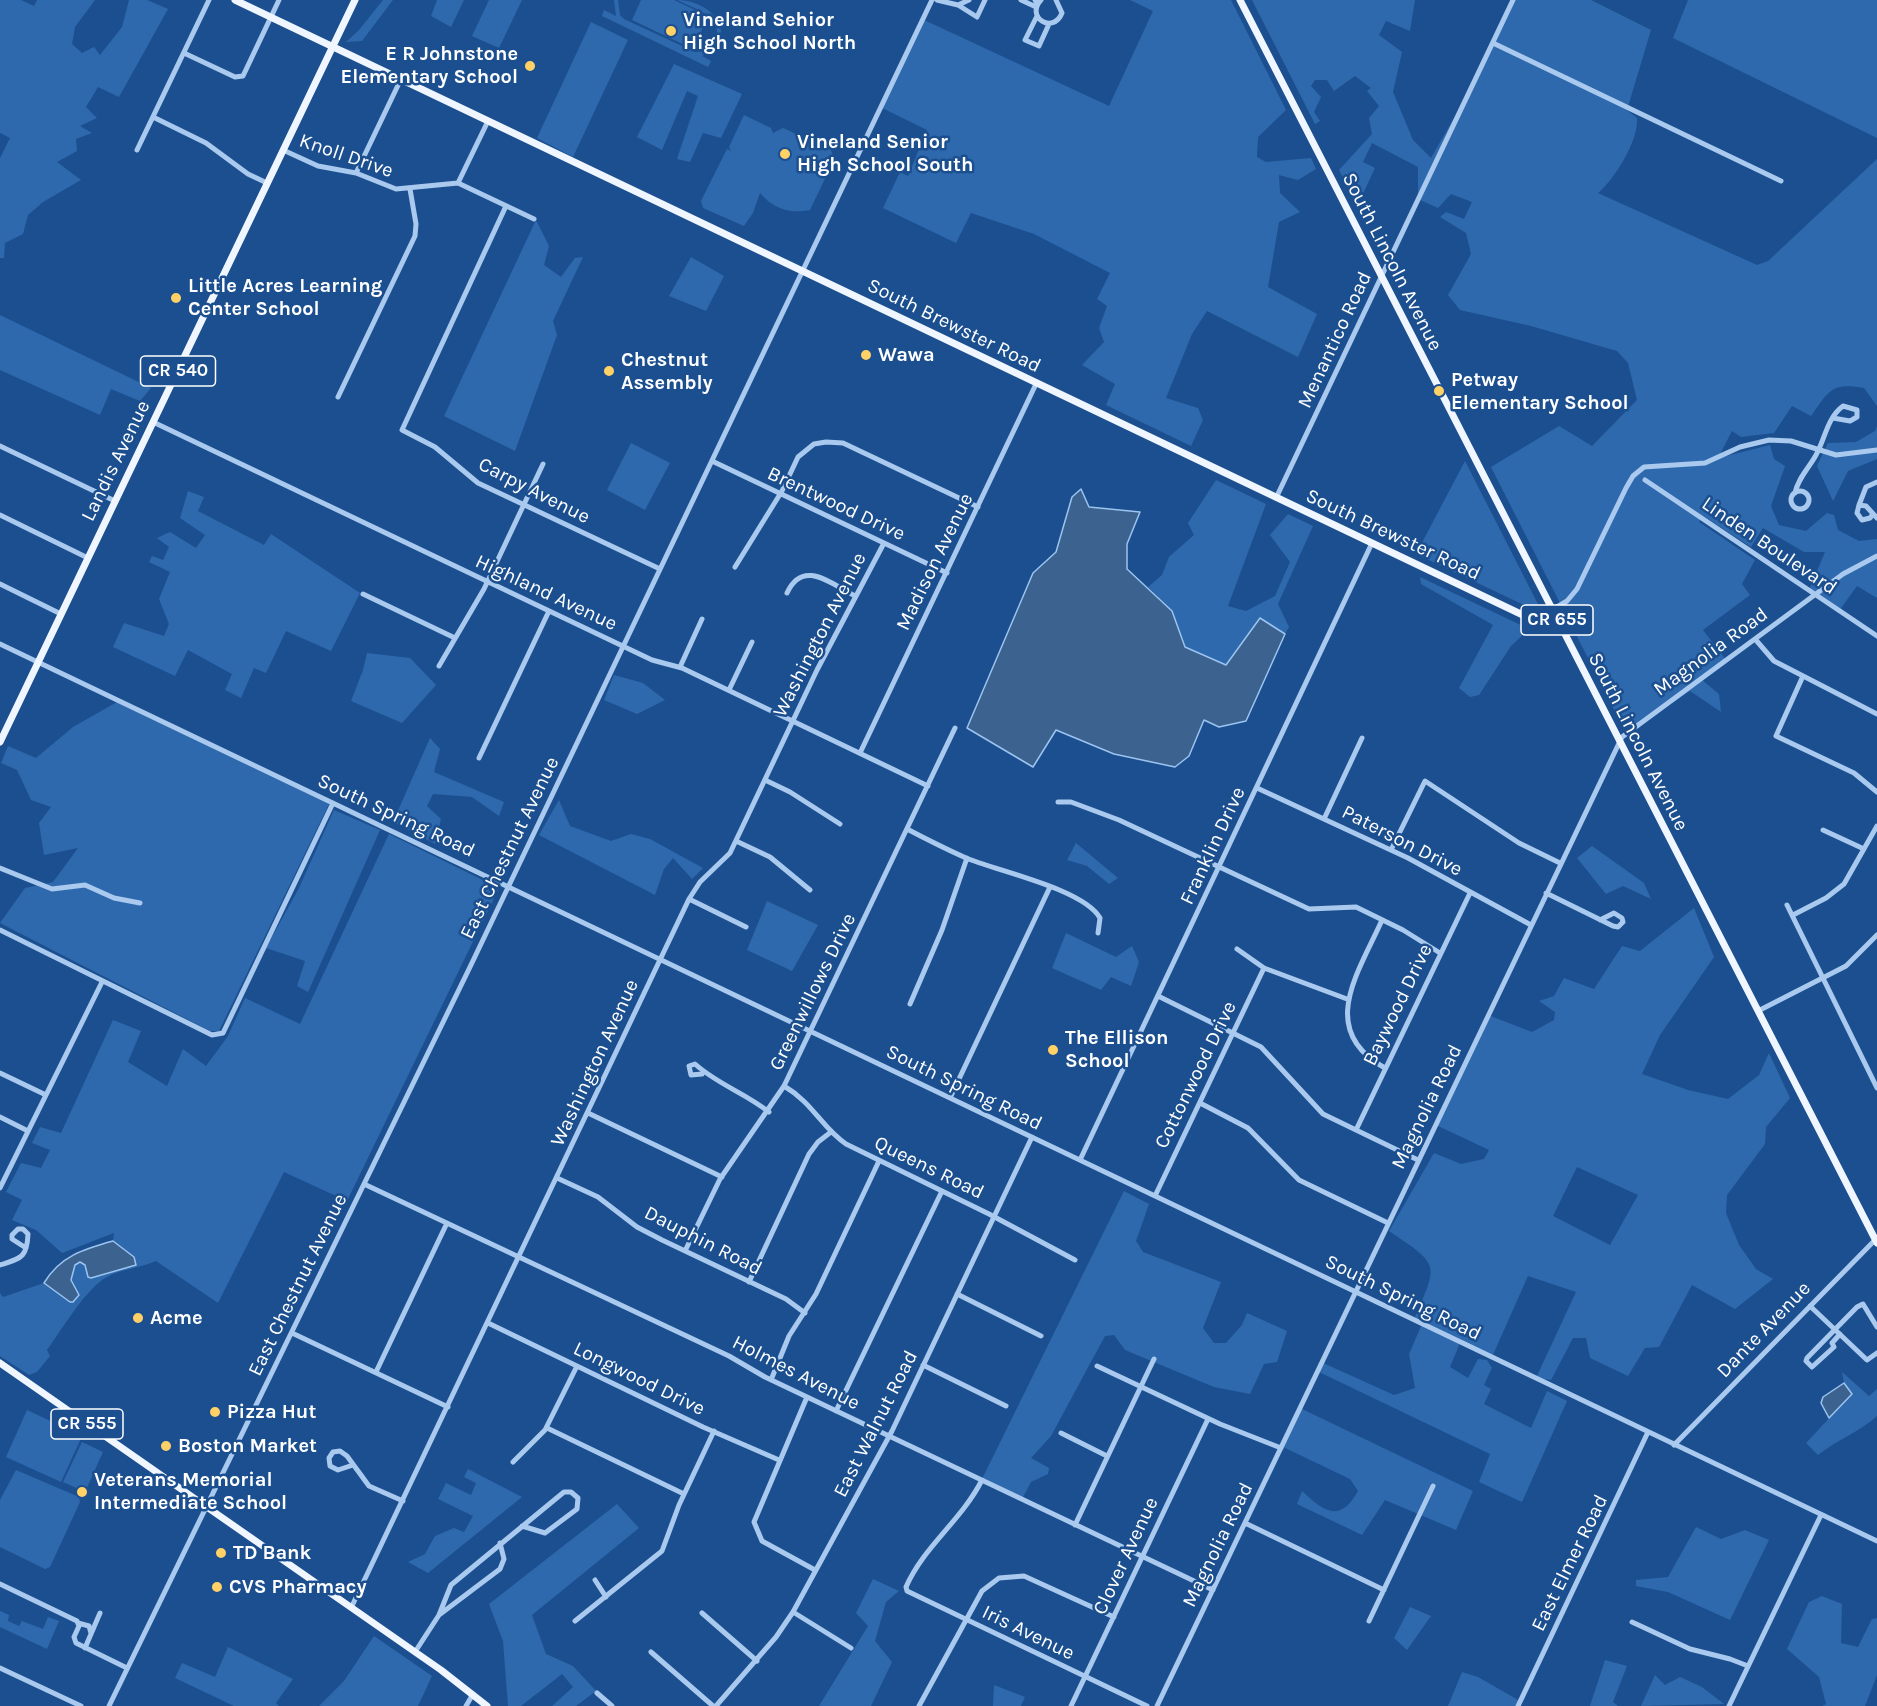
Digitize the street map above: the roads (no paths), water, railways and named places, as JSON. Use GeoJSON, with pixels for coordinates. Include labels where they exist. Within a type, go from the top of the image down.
{"type":"FeatureCollection","features":[{"type":"Feature","properties":{"kind":"main road","name":"South Brewster Road"},"geometry":{"type":"LineString","coordinates":[[235,0],[1550,628],[1562,629]]}},
{"type":"Feature","properties":{"kind":"main road","name":"Landis Avenue"},"geometry":{"type":"LineString","coordinates":[[0,742],[355,0]]}},
{"type":"Feature","properties":{"kind":"main road","name":"South Lincoln Avenue"},"geometry":{"type":"LineString","coordinates":[[1240,0],[1876,1240]]}},
{"type":"Feature","properties":{"kind":"main road","name":"CR 555"},"geometry":{"type":"LineString","coordinates":[[0,1363],[415,1652],[487,1706]]}},
{"type":"Feature","properties":{"kind":"street"},"geometry":{"type":"LineString","coordinates":[[137,150],[209,0]]}},
{"type":"Feature","properties":{"kind":"street"},"geometry":{"type":"LineString","coordinates":[[184,52],[240,77],[245,73],[279,0]]}},
{"type":"Feature","properties":{"kind":"street","name":"East Chestnut Avenue"},"geometry":{"type":"LineString","coordinates":[[109,1706],[207,1509],[508,886],[932,0]]}},
{"type":"Feature","properties":{"kind":"street"},"geometry":{"type":"LineString","coordinates":[[937,0],[958,5],[977,17],[986,0]]}},
{"type":"Feature","properties":{"kind":"street"},"geometry":{"type":"LineString","coordinates":[[958,5],[969,0]]}},
{"type":"Feature","properties":{"kind":"street"},"geometry":{"type":"LineString","coordinates":[[1020,0],[1034,6],[1038,1]]}},
{"type":"Feature","properties":{"kind":"street","name":"Menantico Road"},"geometry":{"type":"LineString","coordinates":[[1276,498],[1513,0]]}},
{"type":"Feature","properties":{"kind":"street"},"geometry":{"type":"LineString","coordinates":[[1038,1],[1037,16],[1025,40],[1039,46],[1049,24],[1060,17],[1060,1]]}},
{"type":"Feature","properties":{"kind":"street"},"geometry":{"type":"LineString","coordinates":[[1037,16],[1042,22],[1049,24]]}},
{"type":"Feature","properties":{"kind":"street"},"geometry":{"type":"LineString","coordinates":[[1493,43],[1780,181]]}},
{"type":"Feature","properties":{"kind":"street"},"geometry":{"type":"LineString","coordinates":[[357,173],[401,80]]}},
{"type":"Feature","properties":{"kind":"street"},"geometry":{"type":"LineString","coordinates":[[153,117],[206,142],[248,174],[267,183]]}},
{"type":"Feature","properties":{"kind":"street"},"geometry":{"type":"LineString","coordinates":[[488,121],[458,183],[534,219]]}},
{"type":"Feature","properties":{"kind":"street","name":"Knoll Drive"},"geometry":{"type":"LineString","coordinates":[[283,150],[318,166],[357,173],[389,187],[410,189],[458,183]]}},
{"type":"Feature","properties":{"kind":"street"},"geometry":{"type":"LineString","coordinates":[[339,397],[415,236],[416,224],[410,189]]}},
{"type":"Feature","properties":{"kind":"street","name":"Carpy Avenue"},"geometry":{"type":"LineString","coordinates":[[506,206],[402,429],[435,447],[478,483],[660,569]]}},
{"type":"Feature","properties":{"kind":"street","name":"Madison Avenue"},"geometry":{"type":"LineString","coordinates":[[860,753],[1036,384]]}},
{"type":"Feature","properties":{"kind":"street"},"geometry":{"type":"LineString","coordinates":[[1796,493],[1800,479],[1818,450],[1833,418]]}},
{"type":"Feature","properties":{"kind":"street","name":"Highland Avenue"},"geometry":{"type":"LineString","coordinates":[[153,422],[658,663],[680,667],[928,786]]}},
{"type":"Feature","properties":{"kind":"street"},"geometry":{"type":"LineString","coordinates":[[1552,610],[1567,601],[1576,589],[1626,488],[1639,470],[1651,467],[1705,464],[1740,447],[1769,440],[1791,441],[1818,450],[1850,455],[1877,450]]}},
{"type":"Feature","properties":{"kind":"street"},"geometry":{"type":"LineString","coordinates":[[735,567],[780,494],[798,457],[814,444],[843,443],[978,507]]}},
{"type":"Feature","properties":{"kind":"street"},"geometry":{"type":"LineString","coordinates":[[0,446],[115,501]]}},
{"type":"Feature","properties":{"kind":"street","name":"Brentwood Drive"},"geometry":{"type":"LineString","coordinates":[[712,461],[947,573]]}},
{"type":"Feature","properties":{"kind":"street"},"geometry":{"type":"LineString","coordinates":[[439,666],[488,582],[543,464]]}},
{"type":"Feature","properties":{"kind":"street","name":"Linden Boulevard"},"geometry":{"type":"LineString","coordinates":[[1645,480],[1877,636]]}},
{"type":"Feature","properties":{"kind":"street"},"geometry":{"type":"LineString","coordinates":[[1859,505],[1866,506],[1875,516],[1862,520],[1857,513],[1859,505],[1866,487],[1877,482]]}},
{"type":"Feature","properties":{"kind":"street"},"geometry":{"type":"LineString","coordinates":[[0,515],[88,558]]}},
{"type":"Feature","properties":{"kind":"street","name":"Washington Avenue"},"geometry":{"type":"LineString","coordinates":[[351,1608],[689,899],[700,882],[730,853],[855,596],[884,543]]}},
{"type":"Feature","properties":{"kind":"street","name":"Franklin Drive"},"geometry":{"type":"LineString","coordinates":[[1080,1160],[1372,543]]}},
{"type":"Feature","properties":{"kind":"street","name":"Magnolia Road"},"geometry":{"type":"LineString","coordinates":[[1157,1706],[1560,863],[1625,734],[1857,564],[1877,556]]}},
{"type":"Feature","properties":{"kind":"street"},"geometry":{"type":"LineString","coordinates":[[788,593],[796,578],[805,574],[820,578],[855,596]]}},
{"type":"Feature","properties":{"kind":"street"},"geometry":{"type":"LineString","coordinates":[[0,584],[61,614]]}},
{"type":"Feature","properties":{"kind":"street"},"geometry":{"type":"LineString","coordinates":[[363,594],[455,638]]}},
{"type":"Feature","properties":{"kind":"street"},"geometry":{"type":"LineString","coordinates":[[479,758],[549,611]]}},
{"type":"Feature","properties":{"kind":"street"},"geometry":{"type":"LineString","coordinates":[[680,667],[702,619]]}},
{"type":"Feature","properties":{"kind":"street"},"geometry":{"type":"LineString","coordinates":[[1755,639],[1768,658],[1877,714]]}},
{"type":"Feature","properties":{"kind":"street"},"geometry":{"type":"LineString","coordinates":[[729,690],[752,642]]}},
{"type":"Feature","properties":{"kind":"street","name":"South Spring Road"},"geometry":{"type":"LineString","coordinates":[[0,644],[1877,1541]]}},
{"type":"Feature","properties":{"kind":"street"},"geometry":{"type":"LineString","coordinates":[[1803,676],[1776,736],[1854,773],[1877,792]]}},
{"type":"Feature","properties":{"kind":"street","name":"Greenwillows Drive"},"geometry":{"type":"LineString","coordinates":[[685,1251],[722,1177],[769,1112],[784,1086],[955,728]]}},
{"type":"Feature","properties":{"kind":"street"},"geometry":{"type":"LineString","coordinates":[[1324,819],[1362,738]]}},
{"type":"Feature","properties":{"kind":"street"},"geometry":{"type":"LineString","coordinates":[[765,780],[790,792],[840,824]]}},
{"type":"Feature","properties":{"kind":"street"},"geometry":{"type":"LineString","coordinates":[[1390,850],[1425,781],[1519,843],[1560,863]]}},
{"type":"Feature","properties":{"kind":"street","name":"Paterson Drive"},"geometry":{"type":"LineString","coordinates":[[1257,788],[1390,850],[1531,925]]}},
{"type":"Feature","properties":{"kind":"street"},"geometry":{"type":"LineString","coordinates":[[1058,802],[1071,802],[1098,812],[1220,866],[1309,909],[1356,907],[1440,953]]}},
{"type":"Feature","properties":{"kind":"street"},"geometry":{"type":"LineString","coordinates":[[0,930],[212,1035],[223,1033],[333,803]]}},
{"type":"Feature","properties":{"kind":"street"},"geometry":{"type":"LineString","coordinates":[[1793,915],[1826,898],[1844,884],[1877,826]]}},
{"type":"Feature","properties":{"kind":"street"},"geometry":{"type":"LineString","coordinates":[[907,830],[967,858],[1050,887],[1093,909],[1101,922],[1098,933]]}},
{"type":"Feature","properties":{"kind":"street"},"geometry":{"type":"LineString","coordinates":[[1823,830],[1864,849]]}},
{"type":"Feature","properties":{"kind":"street"},"geometry":{"type":"LineString","coordinates":[[736,841],[766,855],[810,890]]}},
{"type":"Feature","properties":{"kind":"street"},"geometry":{"type":"LineString","coordinates":[[910,1004],[942,930],[967,858]]}},
{"type":"Feature","properties":{"kind":"street"},"geometry":{"type":"LineString","coordinates":[[0,867],[51,889],[85,885],[114,898],[140,903]]}},
{"type":"Feature","properties":{"kind":"street"},"geometry":{"type":"LineString","coordinates":[[950,1098],[1050,887]]}},
{"type":"Feature","properties":{"kind":"street","name":"Baywood Drive"},"geometry":{"type":"LineString","coordinates":[[1356,1130],[1470,893]]}},
{"type":"Feature","properties":{"kind":"street"},"geometry":{"type":"LineString","coordinates":[[1546,893],[1600,920]]}},
{"type":"Feature","properties":{"kind":"street"},"geometry":{"type":"LineString","coordinates":[[689,899],[746,927]]}},
{"type":"Feature","properties":{"kind":"street"},"geometry":{"type":"LineString","coordinates":[[1787,905],[1877,1088]]}},
{"type":"Feature","properties":{"kind":"street"},"geometry":{"type":"LineString","coordinates":[[1382,920],[1347,999],[1347,1024],[1353,1039],[1364,1054],[1385,1068]]}},
{"type":"Feature","properties":{"kind":"street"},"geometry":{"type":"LineString","coordinates":[[1758,1011],[1855,959],[1877,935]]}},
{"type":"Feature","properties":{"kind":"street"},"geometry":{"type":"LineString","coordinates":[[1237,949],[1264,968],[1347,999]]}},
{"type":"Feature","properties":{"kind":"street","name":"Cottonwood Drive"},"geometry":{"type":"LineString","coordinates":[[1155,1196],[1264,968]]}},
{"type":"Feature","properties":{"kind":"street"},"geometry":{"type":"LineString","coordinates":[[0,1188],[102,982]]}},
{"type":"Feature","properties":{"kind":"street"},"geometry":{"type":"LineString","coordinates":[[1158,996],[1233,1032],[1264,1050],[1312,1105],[1323,1114],[1418,1160]]}},
{"type":"Feature","properties":{"kind":"street"},"geometry":{"type":"LineString","coordinates":[[702,1074],[691,1075],[689,1066],[695,1064],[710,1078],[745,1094],[769,1112]]}},
{"type":"Feature","properties":{"kind":"street"},"geometry":{"type":"LineString","coordinates":[[0,1073],[46,1095]]}},
{"type":"Feature","properties":{"kind":"street","name":"Queens Road"},"geometry":{"type":"LineString","coordinates":[[784,1086],[812,1106],[831,1132],[846,1144],[1075,1260]]}},
{"type":"Feature","properties":{"kind":"street"},"geometry":{"type":"LineString","coordinates":[[1200,1103],[1248,1128],[1299,1180],[1388,1223]]}},
{"type":"Feature","properties":{"kind":"street"},"geometry":{"type":"LineString","coordinates":[[588,1113],[722,1177]]}},
{"type":"Feature","properties":{"kind":"street"},"geometry":{"type":"LineString","coordinates":[[0,1117],[28,1131]]}},
{"type":"Feature","properties":{"kind":"street"},"geometry":{"type":"LineString","coordinates":[[749,1282],[809,1154],[818,1142],[831,1132]]}},
{"type":"Feature","properties":{"kind":"street","name":"East Walnut Road"},"geometry":{"type":"LineString","coordinates":[[714,1706],[757,1660],[793,1612],[889,1436],[1032,1137]]}},
{"type":"Feature","properties":{"kind":"street"},"geometry":{"type":"LineString","coordinates":[[771,1380],[789,1336],[805,1313],[879,1161]]}},
{"type":"Feature","properties":{"kind":"street","name":"Dauphin Road"},"geometry":{"type":"LineString","coordinates":[[557,1178],[598,1197],[637,1227],[786,1299],[805,1313]]}},
{"type":"Feature","properties":{"kind":"street","name":"Holmes Avenue"},"geometry":{"type":"LineString","coordinates":[[364,1184],[729,1356],[771,1380],[1213,1590]]}},
{"type":"Feature","properties":{"kind":"street"},"geometry":{"type":"LineString","coordinates":[[836,1411],[942,1191]]}},
{"type":"Feature","properties":{"kind":"street"},"geometry":{"type":"LineString","coordinates":[[376,1372],[447,1223]]}},
{"type":"Feature","properties":{"kind":"street","name":"Dante Avenue"},"geometry":{"type":"LineString","coordinates":[[1674,1444],[1876,1240]]}},
{"type":"Feature","properties":{"kind":"street"},"geometry":{"type":"LineString","coordinates":[[0,1265],[22,1257],[26,1248]]}},
{"type":"Feature","properties":{"kind":"street"},"geometry":{"type":"LineString","coordinates":[[957,1294],[1041,1336]]}},
{"type":"Feature","properties":{"kind":"street"},"geometry":{"type":"LineString","coordinates":[[1829,1341],[1834,1347],[1812,1367],[1806,1361],[1807,1358],[1829,1341],[1863,1304],[1877,1327]]}},
{"type":"Feature","properties":{"kind":"street"},"geometry":{"type":"LineString","coordinates":[[1810,1306],[1867,1360],[1877,1353]]}},
{"type":"Feature","properties":{"kind":"street","name":"Longwood Drive"},"geometry":{"type":"LineString","coordinates":[[488,1323],[779,1460]]}},
{"type":"Feature","properties":{"kind":"street"},"geometry":{"type":"LineString","coordinates":[[292,1333],[448,1407]]}},
{"type":"Feature","properties":{"kind":"street"},"geometry":{"type":"LineString","coordinates":[[1075,1525],[1154,1359]]}},
{"type":"Feature","properties":{"kind":"street"},"geometry":{"type":"LineString","coordinates":[[923,1365],[1006,1406]]}},
{"type":"Feature","properties":{"kind":"street"},"geometry":{"type":"LineString","coordinates":[[513,1462],[547,1428],[577,1366]]}},
{"type":"Feature","properties":{"kind":"street"},"geometry":{"type":"LineString","coordinates":[[1097,1366],[1208,1419],[1281,1448]]}},
{"type":"Feature","properties":{"kind":"street"},"geometry":{"type":"LineString","coordinates":[[807,1397],[756,1514],[755,1527],[759,1536],[768,1545],[815,1570]]}},
{"type":"Feature","properties":{"kind":"street","name":"Clover Avenue"},"geometry":{"type":"LineString","coordinates":[[1071,1706],[1208,1419]]}},
{"type":"Feature","properties":{"kind":"street"},"geometry":{"type":"LineString","coordinates":[[547,1428],[684,1494]]}},
{"type":"Feature","properties":{"kind":"street"},"geometry":{"type":"LineString","coordinates":[[575,1621],[662,1551],[684,1494],[714,1431]]}},
{"type":"Feature","properties":{"kind":"street","name":"East Elmer Road"},"geometry":{"type":"LineString","coordinates":[[1518,1706],[1648,1432]]}},
{"type":"Feature","properties":{"kind":"street"},"geometry":{"type":"LineString","coordinates":[[1061,1433],[1107,1456]]}},
{"type":"Feature","properties":{"kind":"street"},"geometry":{"type":"LineString","coordinates":[[352,1465],[338,1470],[330,1466],[329,1458],[333,1452],[340,1451],[352,1465],[369,1486],[403,1501]]}},
{"type":"Feature","properties":{"kind":"street","name":"Iris Avenue"},"geometry":{"type":"LineString","coordinates":[[982,1480],[966,1509],[917,1565],[906,1587],[909,1592],[1147,1706]]}},
{"type":"Feature","properties":{"kind":"street"},"geometry":{"type":"LineString","coordinates":[[1369,1621],[1433,1485]]}},
{"type":"Feature","properties":{"kind":"street"},"geometry":{"type":"LineString","coordinates":[[415,1652],[439,1615],[451,1585],[500,1543],[564,1492],[571,1492],[578,1498],[577,1509],[545,1533],[522,1526]]}},
{"type":"Feature","properties":{"kind":"street"},"geometry":{"type":"LineString","coordinates":[[1729,1706],[1821,1515]]}},
{"type":"Feature","properties":{"kind":"street"},"geometry":{"type":"LineString","coordinates":[[1245,1523],[1384,1590]]}},
{"type":"Feature","properties":{"kind":"street"},"geometry":{"type":"LineString","coordinates":[[439,1615],[500,1569],[504,1559],[500,1543]]}},
{"type":"Feature","properties":{"kind":"street"},"geometry":{"type":"LineString","coordinates":[[919,1706],[967,1620],[976,1599],[988,1585],[999,1578],[1019,1575],[1044,1583],[1114,1617]]}},
{"type":"Feature","properties":{"kind":"street"},"geometry":{"type":"LineString","coordinates":[[595,1580],[606,1597]]}},
{"type":"Feature","properties":{"kind":"street"},"geometry":{"type":"LineString","coordinates":[[0,1584],[78,1623],[89,1626],[91,1633]]}},
{"type":"Feature","properties":{"kind":"street"},"geometry":{"type":"LineString","coordinates":[[702,1612],[757,1660]]}},
{"type":"Feature","properties":{"kind":"street"},"geometry":{"type":"LineString","coordinates":[[793,1612],[851,1648]]}},
{"type":"Feature","properties":{"kind":"street"},"geometry":{"type":"LineString","coordinates":[[85,1648],[100,1613]]}},
{"type":"Feature","properties":{"kind":"street"},"geometry":{"type":"LineString","coordinates":[[1632,1622],[1690,1649],[1748,1666]]}},
{"type":"Feature","properties":{"kind":"street"},"geometry":{"type":"LineString","coordinates":[[78,1623],[74,1640],[85,1648],[127,1668]]}},
{"type":"Feature","properties":{"kind":"street"},"geometry":{"type":"LineString","coordinates":[[651,1652],[714,1706]]}},
{"type":"Feature","properties":{"kind":"street"},"geometry":{"type":"LineString","coordinates":[[0,1668],[81,1706]]}},
{"type":"Feature","properties":{"kind":"street"},"geometry":{"type":"LineString","coordinates":[[597,1693],[612,1706]]}},
{"type":"Feature","properties":{"kind":"street"},"geometry":{"type":"LineString","coordinates":[[466,1706],[473,1694]]}},
{"type":"Feature","properties":{"kind":"place","name":"Vineland Sehior High School North"},"geometry":{"type":"Point","coordinates":[671,31]}},
{"type":"Feature","properties":{"kind":"place","name":"E R Johnstone Elementary School"},"geometry":{"type":"Point","coordinates":[530,66]}},
{"type":"Feature","properties":{"kind":"place","name":"Vineland Senior High School South"},"geometry":{"type":"Point","coordinates":[785,154]}},
{"type":"Feature","properties":{"kind":"place","name":"Little Acres Learning Center School"},"geometry":{"type":"Point","coordinates":[176,298]}},
{"type":"Feature","properties":{"kind":"place","name":"Wawa"},"geometry":{"type":"Point","coordinates":[866,355]}},
{"type":"Feature","properties":{"kind":"place","name":"Chestnut Assembly"},"geometry":{"type":"Point","coordinates":[609,371]}},
{"type":"Feature","properties":{"kind":"place","name":"Petway Elementary School"},"geometry":{"type":"Point","coordinates":[1439,391]}},
{"type":"Feature","properties":{"kind":"place","name":"The Ellison School"},"geometry":{"type":"Point","coordinates":[1053,1050]}},
{"type":"Feature","properties":{"kind":"place","name":"Acme"},"geometry":{"type":"Point","coordinates":[138,1318]}},
{"type":"Feature","properties":{"kind":"place","name":"Pizza Hut"},"geometry":{"type":"Point","coordinates":[215,1412]}},
{"type":"Feature","properties":{"kind":"place","name":"Boston Market"},"geometry":{"type":"Point","coordinates":[166,1446]}},
{"type":"Feature","properties":{"kind":"place","name":"Veterans Memorial Intermediate School"},"geometry":{"type":"Point","coordinates":[82,1492]}},
{"type":"Feature","properties":{"kind":"place","name":"TD Bank"},"geometry":{"type":"Point","coordinates":[221,1553]}},
{"type":"Feature","properties":{"kind":"place","name":"CVS Pharmacy"},"geometry":{"type":"Point","coordinates":[217,1587]}}]}
